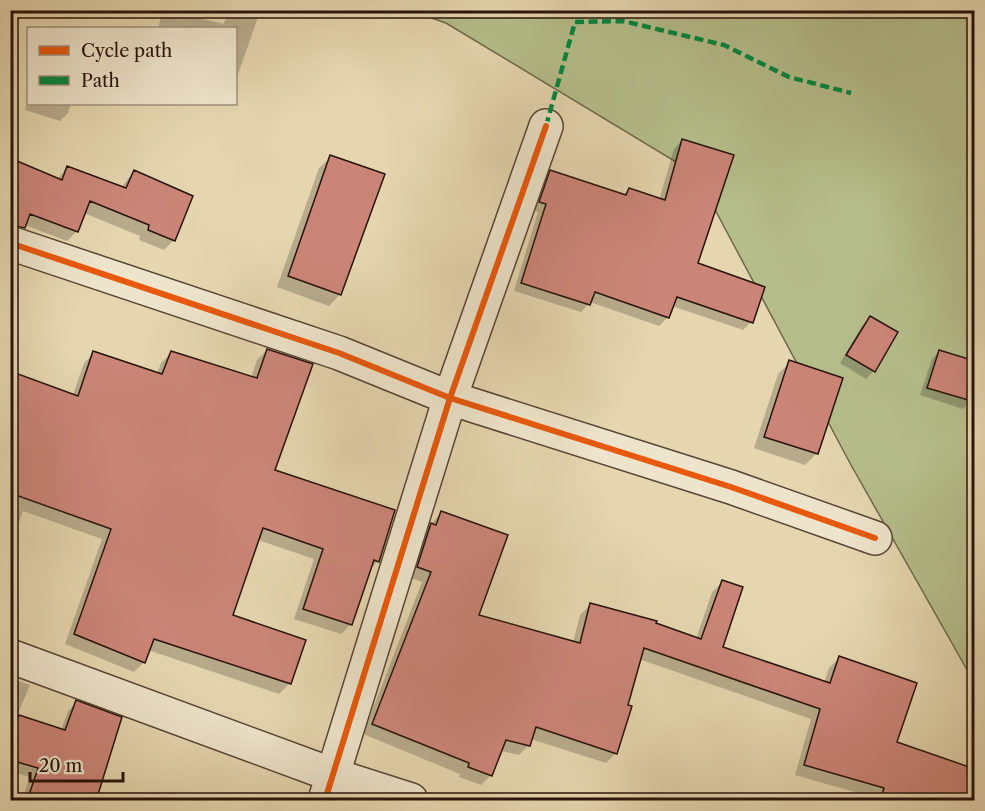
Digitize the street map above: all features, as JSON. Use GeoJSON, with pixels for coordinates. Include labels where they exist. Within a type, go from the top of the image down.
{"type":"FeatureCollection","features":[{"type":"Feature","properties":{"kind":"street"},"geometry":{"type":"LineString","coordinates":[[329,788],[450,398],[546,126]]}},
{"type":"Feature","properties":{"kind":"street"},"geometry":{"type":"LineString","coordinates":[[10,243],[339,353],[450,398],[731,487],[875,538]]}},
{"type":"Feature","properties":{"kind":"street"},"geometry":{"type":"LineString","coordinates":[[10,656],[329,788],[411,801]]}},
{"type":"Feature","properties":{"kind":"green space"},"geometry":{"type":"Polygon","coordinates":[[[412,11],[974,11],[974,682],[851,465],[696,174],[446,23],[412,11]]]}},
{"type":"Feature","properties":{"kind":"building"},"geometry":{"type":"Polygon","coordinates":[[[682,139],[734,155],[698,263],[765,287],[753,323],[677,297],[669,318],[595,292],[590,305],[521,283],[546,204],[539,202],[550,170],[626,195],[629,188],[665,200],[682,139]]]}},
{"type":"Feature","properties":{"kind":"building"},"geometry":{"type":"Polygon","coordinates":[[[330,155],[385,174],[341,295],[288,276],[330,155]]]}},
{"type":"Feature","properties":{"kind":"building"},"geometry":{"type":"Polygon","coordinates":[[[10,158],[62,180],[67,166],[126,188],[134,170],[193,196],[175,241],[148,230],[149,225],[90,201],[78,232],[30,214],[25,228],[10,225],[10,158]]]}},
{"type":"Feature","properties":{"kind":"building"},"geometry":{"type":"Polygon","coordinates":[[[870,316],[898,332],[875,372],[846,355],[870,316]]]}},
{"type":"Feature","properties":{"kind":"building"},"geometry":{"type":"Polygon","coordinates":[[[267,349],[313,364],[275,470],[395,510],[379,562],[374,560],[352,625],[303,609],[323,549],[263,528],[233,615],[306,640],[291,684],[154,639],[145,663],[74,634],[111,529],[10,493],[10,371],[78,396],[93,351],[162,374],[171,351],[257,378],[267,349]]]}},
{"type":"Feature","properties":{"kind":"building"},"geometry":{"type":"Polygon","coordinates":[[[939,350],[975,361],[975,402],[927,388],[939,350]]]}},
{"type":"Feature","properties":{"kind":"building"},"geometry":{"type":"Polygon","coordinates":[[[789,360],[843,378],[818,454],[764,437],[789,360]]]}},
{"type":"Feature","properties":{"kind":"building"},"geometry":{"type":"Polygon","coordinates":[[[441,511],[508,535],[479,615],[580,643],[590,603],[657,621],[656,623],[701,639],[722,580],[743,587],[723,647],[830,683],[839,656],[917,683],[897,742],[975,769],[975,801],[880,801],[884,788],[804,765],[820,709],[644,648],[628,705],[632,706],[617,754],[536,727],[530,746],[506,740],[492,776],[468,767],[469,763],[372,724],[431,572],[417,567],[431,523],[436,525],[441,511]]]}},
{"type":"Feature","properties":{"kind":"building"},"geometry":{"type":"Polygon","coordinates":[[[76,700],[122,717],[96,801],[27,801],[38,768],[10,760],[10,741],[19,715],[65,730],[76,700]]]}},
{"type":"Feature","properties":{"kind":"marked path"},"geometry":{"type":"LineString","coordinates":[[546,126],[575,22],[623,21],[724,45],[789,77],[851,93]]}},
{"type":"Feature","properties":{"kind":"cycle path"},"geometry":{"type":"LineString","coordinates":[[325,800],[450,398],[546,126]]}},
{"type":"Feature","properties":{"kind":"cycle path"},"geometry":{"type":"LineString","coordinates":[[10,243],[339,353],[450,398],[731,487],[875,538]]}}]}
